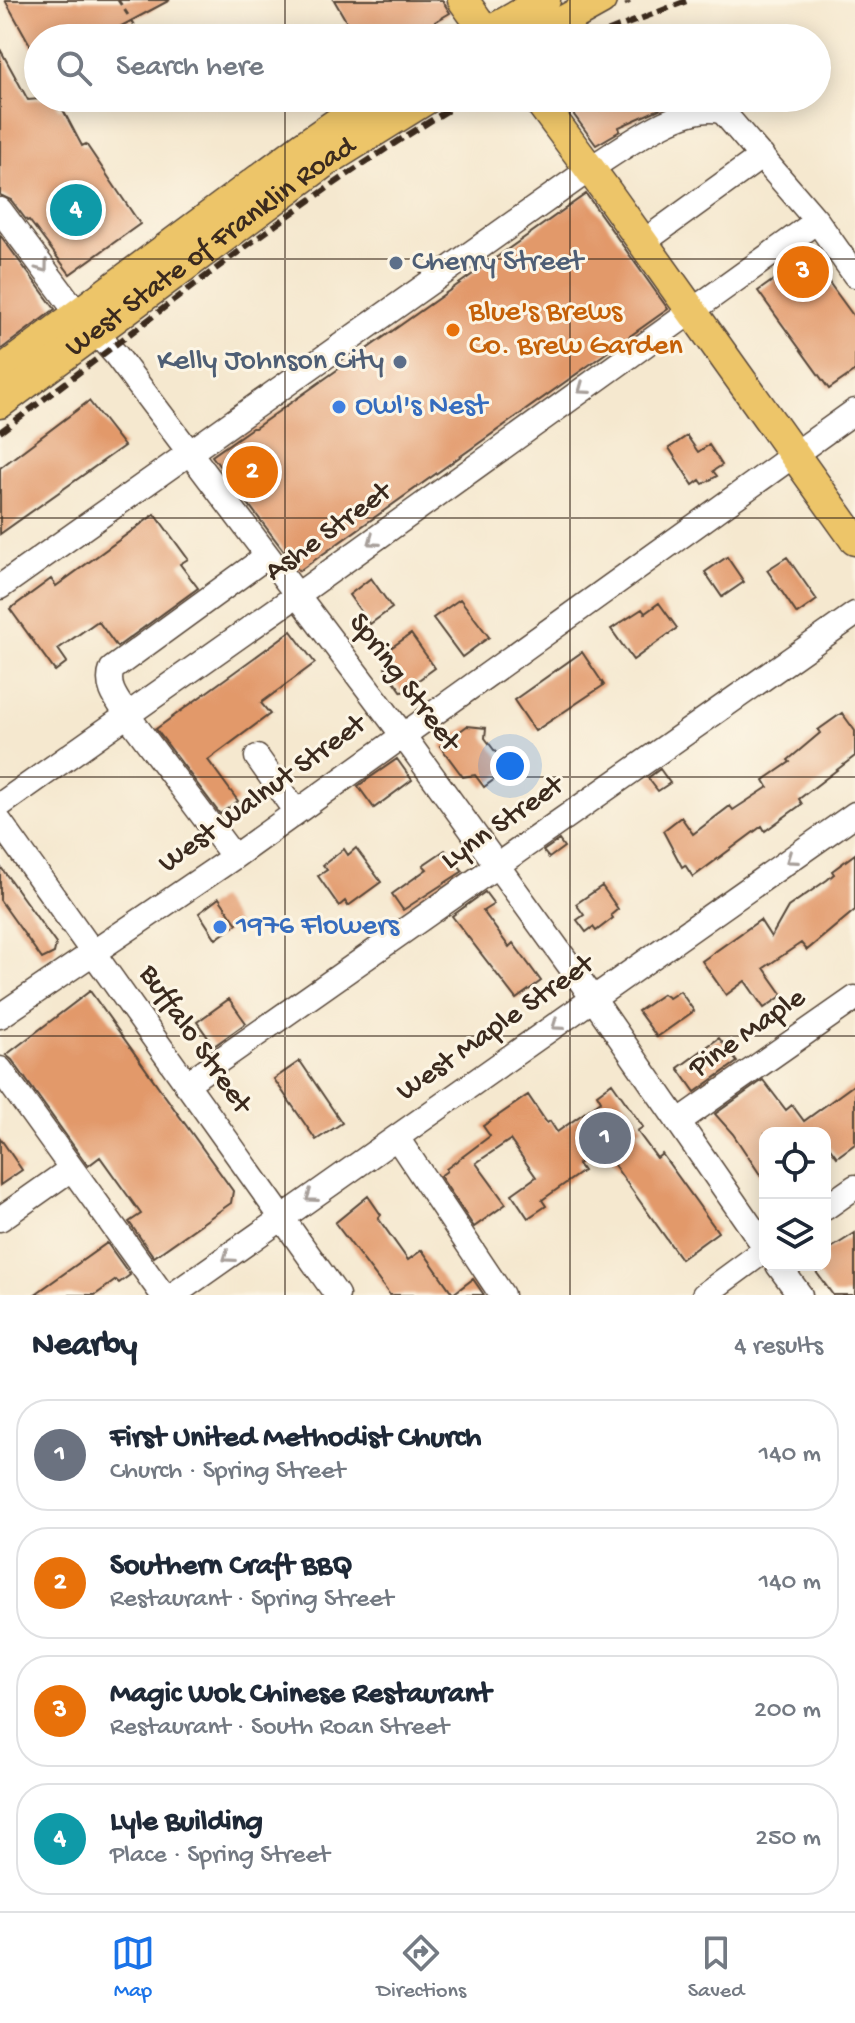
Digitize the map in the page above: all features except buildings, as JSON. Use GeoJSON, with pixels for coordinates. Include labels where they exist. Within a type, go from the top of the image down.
{"type":"FeatureCollection","features":[{"type":"Feature","properties":{"kind":"main road"},"geometry":{"type":"LineString","coordinates":[[463,0],[478,24]]}},
{"type":"Feature","properties":{"kind":"main road"},"geometry":{"type":"LineString","coordinates":[[505,24],[545,0]]}},
{"type":"Feature","properties":{"kind":"main road"},"geometry":{"type":"LineString","coordinates":[[558,24],[601,0]]}},
{"type":"Feature","properties":{"kind":"main road","name":"West State of Franklin Road"},"geometry":{"type":"LineString","coordinates":[[0,403],[87,323],[314,138],[352,112]]}},
{"type":"Feature","properties":{"kind":"main road","name":"West State of Franklin Road"},"geometry":{"type":"LineString","coordinates":[[0,372],[87,323],[325,162],[405,112]]}},
{"type":"Feature","properties":{"kind":"main road"},"geometry":{"type":"LineString","coordinates":[[547,112],[855,540]]}},
{"type":"Feature","properties":{"kind":"street"},"geometry":{"type":"LineString","coordinates":[[0,587],[590,169],[663,125],[703,112]]}},
{"type":"Feature","properties":{"kind":"street"},"geometry":{"type":"LineString","coordinates":[[723,112],[817,221],[855,275]]}},
{"type":"Feature","properties":{"kind":"street"},"geometry":{"type":"LineString","coordinates":[[642,243],[762,156]]}},
{"type":"Feature","properties":{"kind":"street","name":"Spring Street"},"geometry":{"type":"LineString","coordinates":[[0,210],[87,323],[116,355],[402,734],[593,1000],[759,1240]]}},
{"type":"Feature","properties":{"kind":"street","name":"Ashe Street"},"geometry":{"type":"LineString","coordinates":[[0,805],[817,221]]}},
{"type":"Feature","properties":{"kind":"street","name":"West Walnut Street"},"geometry":{"type":"LineString","coordinates":[[0,1016],[234,857],[855,411]]}},
{"type":"Feature","properties":{"kind":"street"},"geometry":{"type":"LineString","coordinates":[[234,857],[113,695],[108,678],[112,669],[266,557]]}},
{"type":"Feature","properties":{"kind":"street","name":"Lynn Street"},"geometry":{"type":"LineString","coordinates":[[186,1084],[855,614]]}},
{"type":"Feature","properties":{"kind":"street"},"geometry":{"type":"LineString","coordinates":[[257,757],[296,812]]}},
{"type":"Feature","properties":{"kind":"street","name":"West Maple Street"},"geometry":{"type":"LineString","coordinates":[[173,1295],[855,814]]}},
{"type":"Feature","properties":{"kind":"street","name":"Buffalo Street"},"geometry":{"type":"LineString","coordinates":[[0,822],[337,1295]]}},
{"type":"Feature","properties":{"kind":"street","name":"Pine Maple"},"geometry":{"type":"LineString","coordinates":[[678,1122],[855,998]]}},
{"type":"Feature","properties":{"kind":"street"},"geometry":{"type":"LineString","coordinates":[[0,1069],[163,1295]]}},
{"type":"Feature","properties":{"kind":"street"},"geometry":{"type":"LineString","coordinates":[[397,1138],[502,1295]]}},
{"type":"Feature","properties":{"kind":"street"},"geometry":{"type":"LineString","coordinates":[[0,1219],[71,1169]]}},
{"type":"Feature","properties":{"kind":"street"},"geometry":{"type":"LineString","coordinates":[[831,1204],[855,1187]]}},
{"type":"Feature","properties":{"kind":"street"},"geometry":{"type":"LineString","coordinates":[[704,1295],[759,1254]]}},
{"type":"Feature","properties":{"kind":"street"},"geometry":{"type":"LineString","coordinates":[[782,1271],[800,1295]]}},
{"type":"Feature","properties":{"kind":"path"},"geometry":{"type":"LineString","coordinates":[[118,0],[134,24]]}},
{"type":"Feature","properties":{"kind":"railway"},"geometry":{"type":"LineString","coordinates":[[627,24],[689,0]]}},
{"type":"Feature","properties":{"kind":"railway"},"geometry":{"type":"LineString","coordinates":[[0,432],[288,216],[446,112]]}},
{"type":"Feature","properties":{"kind":"place","name":"Lyle Building"},"geometry":{"type":"Point","coordinates":[76,210]}},
{"type":"Feature","properties":{"kind":"place","name":"Cherry Street"},"geometry":{"type":"Point","coordinates":[396,263]}},
{"type":"Feature","properties":{"kind":"place","name":"Magic Wok Chinese Restaurant"},"geometry":{"type":"Point","coordinates":[803,272]}},
{"type":"Feature","properties":{"kind":"place","name":"Blue's Brews Co. Brew Garden"},"geometry":{"type":"Point","coordinates":[453,330]}},
{"type":"Feature","properties":{"kind":"place","name":"Kelly Johnson City"},"geometry":{"type":"Point","coordinates":[400,362]}},
{"type":"Feature","properties":{"kind":"place","name":"Owl's Nest"},"geometry":{"type":"Point","coordinates":[339,407]}},
{"type":"Feature","properties":{"kind":"place","name":"Southern Craft BBQ"},"geometry":{"type":"Point","coordinates":[252,472]}},
{"type":"Feature","properties":{"kind":"place","name":"1976 Flowers"},"geometry":{"type":"Point","coordinates":[220,927]}},
{"type":"Feature","properties":{"kind":"place","name":"First United Methodist Church"},"geometry":{"type":"Point","coordinates":[605,1138]}}]}
